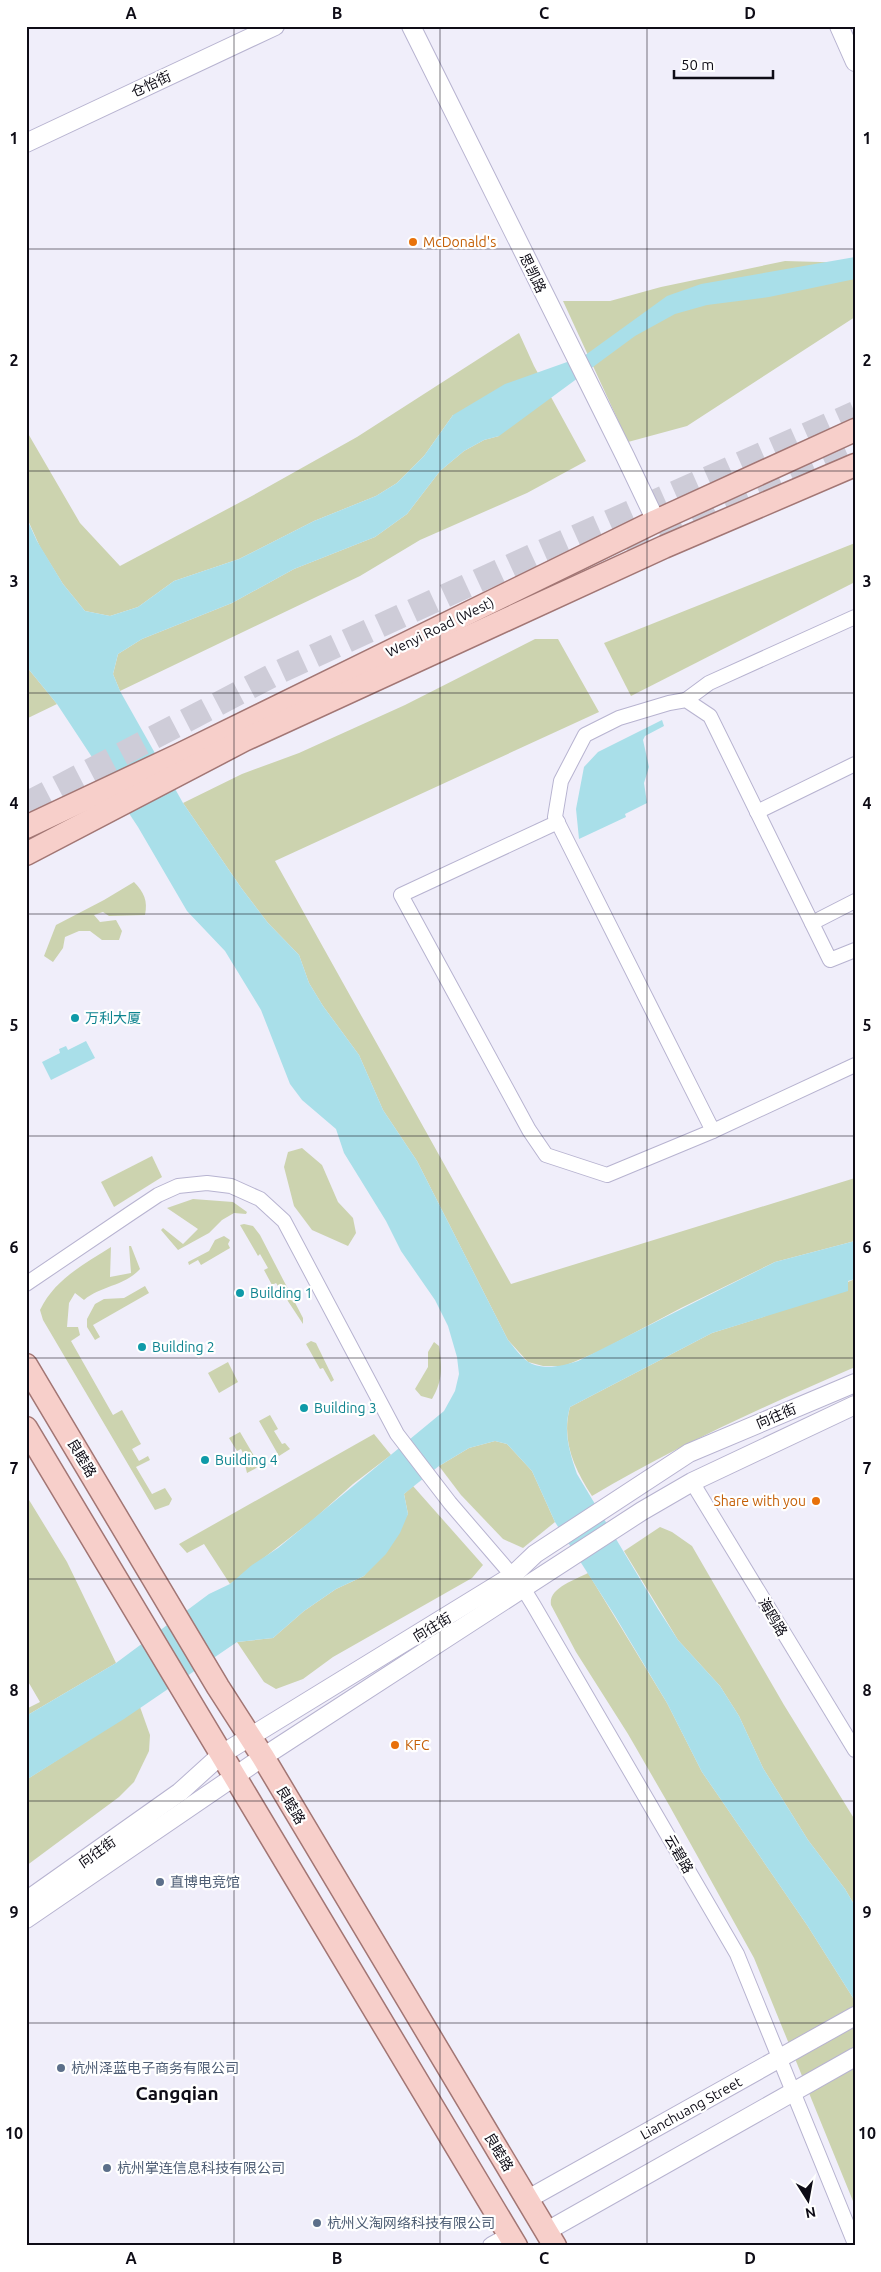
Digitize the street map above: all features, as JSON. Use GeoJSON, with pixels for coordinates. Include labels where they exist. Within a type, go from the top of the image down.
{"type":"FeatureCollection","features":[{"type":"Feature","properties":{"kind":"main road","name":"Wenyi Road (West)"},"geometry":{"type":"LineString","coordinates":[[26,827],[100,803],[656,521],[855,430]]}},
{"type":"Feature","properties":{"kind":"main road","name":"Wenyi Road (West)"},"geometry":{"type":"LineString","coordinates":[[186,761],[244,740],[656,551],[855,464]]}},
{"type":"Feature","properties":{"kind":"main road","name":"Wenyi Road (West)"},"geometry":{"type":"LineString","coordinates":[[26,854],[100,803]]}},
{"type":"Feature","properties":{"kind":"main road","name":"良睦路"},"geometry":{"type":"LineString","coordinates":[[26,1365],[551,2238]]}},
{"type":"Feature","properties":{"kind":"main road"},"geometry":{"type":"LineString","coordinates":[[26,1428],[235,1775],[506,2242]]}},
{"type":"Feature","properties":{"kind":"street","name":"仓怡街"},"geometry":{"type":"LineString","coordinates":[[26,143],[276,26]]}},
{"type":"Feature","properties":{"kind":"street","name":"思凯路"},"geometry":{"type":"LineString","coordinates":[[411,26],[656,521]]}},
{"type":"Feature","properties":{"kind":"street"},"geometry":{"type":"LineString","coordinates":[[839,26],[855,62]]}},
{"type":"Feature","properties":{"kind":"street"},"geometry":{"type":"LineString","coordinates":[[713,1131],[555,817],[562,781],[585,735],[619,718],[669,703],[686,700],[709,683],[855,617]]}},
{"type":"Feature","properties":{"kind":"street"},"geometry":{"type":"LineString","coordinates":[[686,700],[710,716],[830,960],[855,950]]}},
{"type":"Feature","properties":{"kind":"street"},"geometry":{"type":"LineString","coordinates":[[757,812],[855,764]]}},
{"type":"Feature","properties":{"kind":"street"},"geometry":{"type":"LineString","coordinates":[[558,822],[401,895],[529,1130],[546,1155],[607,1175],[713,1131],[855,1065]]}},
{"type":"Feature","properties":{"kind":"street"},"geometry":{"type":"LineString","coordinates":[[812,923],[855,901]]}},
{"type":"Feature","properties":{"kind":"street","name":"云碧路"},"geometry":{"type":"LineString","coordinates":[[26,1284],[158,1196],[178,1186],[207,1183],[231,1186],[260,1199],[284,1221],[397,1434],[446,1497],[518,1582],[737,1954],[855,2244]]}},
{"type":"Feature","properties":{"kind":"street","name":"向往街"},"geometry":{"type":"LineString","coordinates":[[26,1919],[518,1582],[535,1554],[631,1490],[689,1453],[855,1382]]}},
{"type":"Feature","properties":{"kind":"street","name":"向往街"},"geometry":{"type":"LineString","coordinates":[[26,1901],[180,1792],[222,1754],[518,1582],[545,1572],[692,1482],[855,1405]]}},
{"type":"Feature","properties":{"kind":"street","name":"海鸥路"},"geometry":{"type":"LineString","coordinates":[[692,1482],[855,1750]]}},
{"type":"Feature","properties":{"kind":"street","name":"Lianchuang Street"},"geometry":{"type":"LineString","coordinates":[[528,2199],[849,2019]]}},
{"type":"Feature","properties":{"kind":"street"},"geometry":{"type":"LineString","coordinates":[[551,2238],[793,2092],[855,2057]]}},
{"type":"Feature","properties":{"kind":"green space"},"geometry":{"type":"Polygon","coordinates":[[[785,261],[855,263],[855,317],[687,426],[628,442],[563,301],[610,301],[661,287],[785,261]]]}},
{"type":"Feature","properties":{"kind":"green space"},"geometry":{"type":"Polygon","coordinates":[[[519,333],[534,366],[586,461],[527,493],[420,540],[360,576],[120,691],[113,674],[118,654],[142,639],[232,603],[294,569],[375,537],[407,514],[440,471],[464,451],[484,440],[499,436],[453,415],[424,456],[397,483],[376,496],[314,521],[239,559],[174,581],[138,607],[110,616],[85,611],[63,584],[40,547],[26,516],[26,430],[80,523],[120,566],[250,497],[357,437],[519,333]]]}},
{"type":"Feature","properties":{"kind":"green space"},"geometry":{"type":"Polygon","coordinates":[[[855,543],[855,582],[631,696],[604,643],[855,543]]]}},
{"type":"Feature","properties":{"kind":"green space"},"geometry":{"type":"Polygon","coordinates":[[[535,639],[558,639],[599,712],[275,861],[511,1284],[855,1178],[855,1241],[775,1262],[681,1308],[600,1351],[564,1366],[543,1366],[528,1362],[508,1340],[417,1161],[383,1110],[359,1055],[323,1006],[309,983],[299,955],[268,923],[242,889],[183,803],[242,774],[299,753],[405,705],[535,639]]]}},
{"type":"Feature","properties":{"kind":"green space"},"geometry":{"type":"Polygon","coordinates":[[[26,666],[57,704],[26,719],[26,666]]]}},
{"type":"Feature","properties":{"kind":"green space"},"geometry":{"type":"Polygon","coordinates":[[[134,882],[144,897],[146,905],[145,915],[109,916],[103,912],[94,915],[100,922],[116,920],[122,931],[119,940],[102,940],[90,931],[79,931],[65,937],[63,948],[53,962],[44,956],[56,925],[134,882]]]}},
{"type":"Feature","properties":{"kind":"green space"},"geometry":{"type":"Polygon","coordinates":[[[302,1148],[322,1165],[338,1202],[353,1218],[356,1233],[348,1246],[312,1230],[294,1206],[284,1167],[288,1152],[302,1148]]]}},
{"type":"Feature","properties":{"kind":"green space"},"geometry":{"type":"Polygon","coordinates":[[[152,1156],[162,1177],[114,1207],[101,1182],[152,1156]]]}},
{"type":"Feature","properties":{"kind":"green space"},"geometry":{"type":"Polygon","coordinates":[[[193,1199],[233,1202],[247,1212],[246,1214],[234,1213],[222,1220],[209,1233],[178,1250],[161,1230],[163,1228],[183,1244],[198,1229],[167,1208],[193,1199]]]}},
{"type":"Feature","properties":{"kind":"green space"},"geometry":{"type":"Polygon","coordinates":[[[240,1225],[253,1226],[260,1235],[303,1318],[303,1324],[276,1283],[272,1285],[264,1270],[268,1268],[260,1254],[258,1256],[240,1225]]]}},
{"type":"Feature","properties":{"kind":"green space"},"geometry":{"type":"Polygon","coordinates":[[[224,1236],[230,1240],[228,1244],[230,1248],[201,1265],[198,1260],[189,1265],[188,1262],[209,1251],[215,1240],[224,1236]]]}},
{"type":"Feature","properties":{"kind":"green space"},"geometry":{"type":"Polygon","coordinates":[[[129,1246],[131,1246],[140,1269],[120,1283],[90,1295],[84,1300],[75,1293],[69,1303],[67,1327],[78,1327],[80,1335],[71,1341],[113,1415],[122,1410],[141,1444],[132,1449],[139,1461],[148,1456],[150,1460],[136,1467],[152,1494],[165,1488],[172,1499],[169,1505],[155,1510],[43,1320],[40,1310],[46,1299],[62,1281],[111,1247],[110,1277],[131,1273],[129,1246]]]}},
{"type":"Feature","properties":{"kind":"green space"},"geometry":{"type":"Polygon","coordinates":[[[855,1279],[855,1367],[721,1427],[656,1460],[592,1496],[575,1464],[568,1442],[567,1431],[570,1407],[712,1333],[763,1317],[855,1279]]]}},
{"type":"Feature","properties":{"kind":"green space"},"geometry":{"type":"Polygon","coordinates":[[[145,1286],[149,1293],[93,1325],[100,1337],[95,1340],[87,1327],[87,1319],[95,1304],[104,1299],[124,1298],[145,1286]]]}},
{"type":"Feature","properties":{"kind":"green space"},"geometry":{"type":"Polygon","coordinates":[[[311,1341],[316,1343],[334,1380],[331,1382],[323,1368],[320,1369],[306,1344],[311,1341]]]}},
{"type":"Feature","properties":{"kind":"green space"},"geometry":{"type":"Polygon","coordinates":[[[434,1342],[439,1346],[441,1367],[440,1380],[432,1399],[421,1396],[415,1389],[428,1367],[428,1352],[434,1342]]]}},
{"type":"Feature","properties":{"kind":"green space"},"geometry":{"type":"Polygon","coordinates":[[[228,1362],[238,1382],[219,1393],[208,1373],[228,1362]]]}},
{"type":"Feature","properties":{"kind":"green space"},"geometry":{"type":"Polygon","coordinates":[[[270,1415],[278,1429],[274,1431],[282,1444],[285,1443],[290,1449],[279,1456],[259,1421],[270,1415]]]}},
{"type":"Feature","properties":{"kind":"green space"},"geometry":{"type":"Polygon","coordinates":[[[240,1432],[260,1466],[247,1473],[245,1465],[248,1463],[241,1449],[237,1451],[229,1438],[240,1432]]]}},
{"type":"Feature","properties":{"kind":"green space"},"geometry":{"type":"Polygon","coordinates":[[[374,1434],[391,1455],[353,1484],[314,1519],[230,1584],[204,1544],[187,1553],[179,1544],[374,1434]]]}},
{"type":"Feature","properties":{"kind":"green space"},"geometry":{"type":"Polygon","coordinates":[[[495,1441],[507,1444],[532,1471],[555,1522],[523,1548],[503,1539],[461,1495],[439,1466],[469,1448],[495,1441]]]}},
{"type":"Feature","properties":{"kind":"green space"},"geometry":{"type":"Polygon","coordinates":[[[413,1486],[483,1565],[472,1578],[333,1657],[303,1679],[276,1689],[264,1682],[237,1642],[273,1638],[304,1611],[336,1589],[364,1576],[408,1514],[404,1494],[413,1486]]]}},
{"type":"Feature","properties":{"kind":"green space"},"geometry":{"type":"Polygon","coordinates":[[[26,1495],[67,1562],[116,1663],[26,1716],[26,1709],[40,1702],[26,1678],[26,1495]]]}},
{"type":"Feature","properties":{"kind":"green space"},"geometry":{"type":"Polygon","coordinates":[[[660,1527],[672,1532],[692,1546],[784,1705],[855,1820],[855,1906],[845,1889],[808,1840],[763,1768],[739,1716],[720,1686],[678,1640],[624,1551],[660,1527]]]}},
{"type":"Feature","properties":{"kind":"green space"},"geometry":{"type":"Polygon","coordinates":[[[588,1573],[667,1703],[702,1772],[807,1925],[855,2001],[855,2206],[754,1958],[669,1805],[628,1734],[576,1652],[551,1605],[551,1599],[558,1589],[588,1573]]]}},
{"type":"Feature","properties":{"kind":"green space"},"geometry":{"type":"Polygon","coordinates":[[[140,1707],[150,1735],[149,1751],[134,1782],[119,1797],[26,1866],[26,1780],[140,1707]]]}},
{"type":"Feature","properties":{"kind":"water"},"geometry":{"type":"Polygon","coordinates":[[[855,257],[855,279],[769,297],[707,305],[675,314],[635,336],[499,436],[484,440],[464,451],[440,471],[407,514],[375,537],[294,569],[232,603],[142,639],[118,654],[113,674],[120,691],[183,803],[242,889],[268,923],[299,955],[309,983],[323,1006],[359,1055],[383,1110],[417,1161],[508,1340],[527,1361],[545,1367],[559,1366],[578,1361],[775,1262],[855,1241],[855,1279],[848,1281],[848,1291],[712,1333],[570,1407],[567,1433],[569,1449],[577,1474],[658,1609],[678,1640],[720,1686],[739,1716],[763,1768],[808,1840],[845,1889],[855,1906],[855,2001],[807,1925],[702,1772],[667,1703],[615,1616],[555,1522],[532,1471],[507,1444],[495,1441],[469,1448],[439,1466],[404,1494],[408,1514],[400,1533],[386,1554],[364,1576],[336,1589],[304,1611],[273,1638],[237,1642],[124,1719],[26,1780],[26,1716],[116,1663],[209,1594],[230,1584],[252,1565],[278,1548],[444,1411],[455,1391],[459,1374],[457,1357],[448,1326],[435,1300],[401,1251],[386,1221],[344,1153],[336,1129],[302,1100],[290,1084],[261,1010],[225,951],[187,911],[138,827],[57,704],[26,666],[26,517],[37,541],[63,584],[85,611],[110,616],[138,607],[174,581],[239,559],[314,521],[376,496],[397,483],[424,456],[453,415],[505,384],[584,356],[667,296],[701,284],[855,257]]]}},
{"type":"Feature","properties":{"kind":"water"},"geometry":{"type":"Polygon","coordinates":[[[662,720],[664,726],[645,736],[643,740],[649,767],[644,783],[647,803],[625,814],[626,817],[579,839],[576,809],[584,767],[598,752],[662,720]]]}},
{"type":"Feature","properties":{"kind":"water"},"geometry":{"type":"Polygon","coordinates":[[[86,1041],[95,1058],[51,1080],[42,1062],[60,1053],[59,1049],[66,1046],[68,1050],[86,1041]]]}},
{"type":"Feature","properties":{"kind":"tunnel"},"geometry":{"type":"LineString","coordinates":[[26,804],[279,672],[534,555],[855,413]]}},
{"type":"Feature","properties":{"kind":"tunnel"},"geometry":{"type":"LineString","coordinates":[[626,547],[855,447]]}},
{"type":"Feature","properties":{"kind":"place","name":"McDonald's"},"geometry":{"type":"Point","coordinates":[413,242]}},
{"type":"Feature","properties":{"kind":"place","name":"万利大厦"},"geometry":{"type":"Point","coordinates":[75,1018]}},
{"type":"Feature","properties":{"kind":"place","name":"Building 1"},"geometry":{"type":"Point","coordinates":[240,1293]}},
{"type":"Feature","properties":{"kind":"place","name":"Building 2"},"geometry":{"type":"Point","coordinates":[142,1347]}},
{"type":"Feature","properties":{"kind":"place","name":"Building 3"},"geometry":{"type":"Point","coordinates":[304,1408]}},
{"type":"Feature","properties":{"kind":"place","name":"Building 4"},"geometry":{"type":"Point","coordinates":[205,1460]}},
{"type":"Feature","properties":{"kind":"place","name":"Share with you"},"geometry":{"type":"Point","coordinates":[816,1501]}},
{"type":"Feature","properties":{"kind":"place","name":"KFC"},"geometry":{"type":"Point","coordinates":[395,1745]}},
{"type":"Feature","properties":{"kind":"place","name":"直博电竞馆"},"geometry":{"type":"Point","coordinates":[160,1882]}},
{"type":"Feature","properties":{"kind":"place","name":"杭州泽蓝电子商务有限公司"},"geometry":{"type":"Point","coordinates":[61,2068]}},
{"type":"Feature","properties":{"kind":"place","name":"杭州掌连信息科技有限公司"},"geometry":{"type":"Point","coordinates":[107,2168]}},
{"type":"Feature","properties":{"kind":"place","name":"杭州义淘网络科技有限公司"},"geometry":{"type":"Point","coordinates":[317,2223]}},
{"type":"Feature","properties":{"kind":"district","name":"Cangqian"},"geometry":{"type":"Point","coordinates":[177,2093]}}]}
